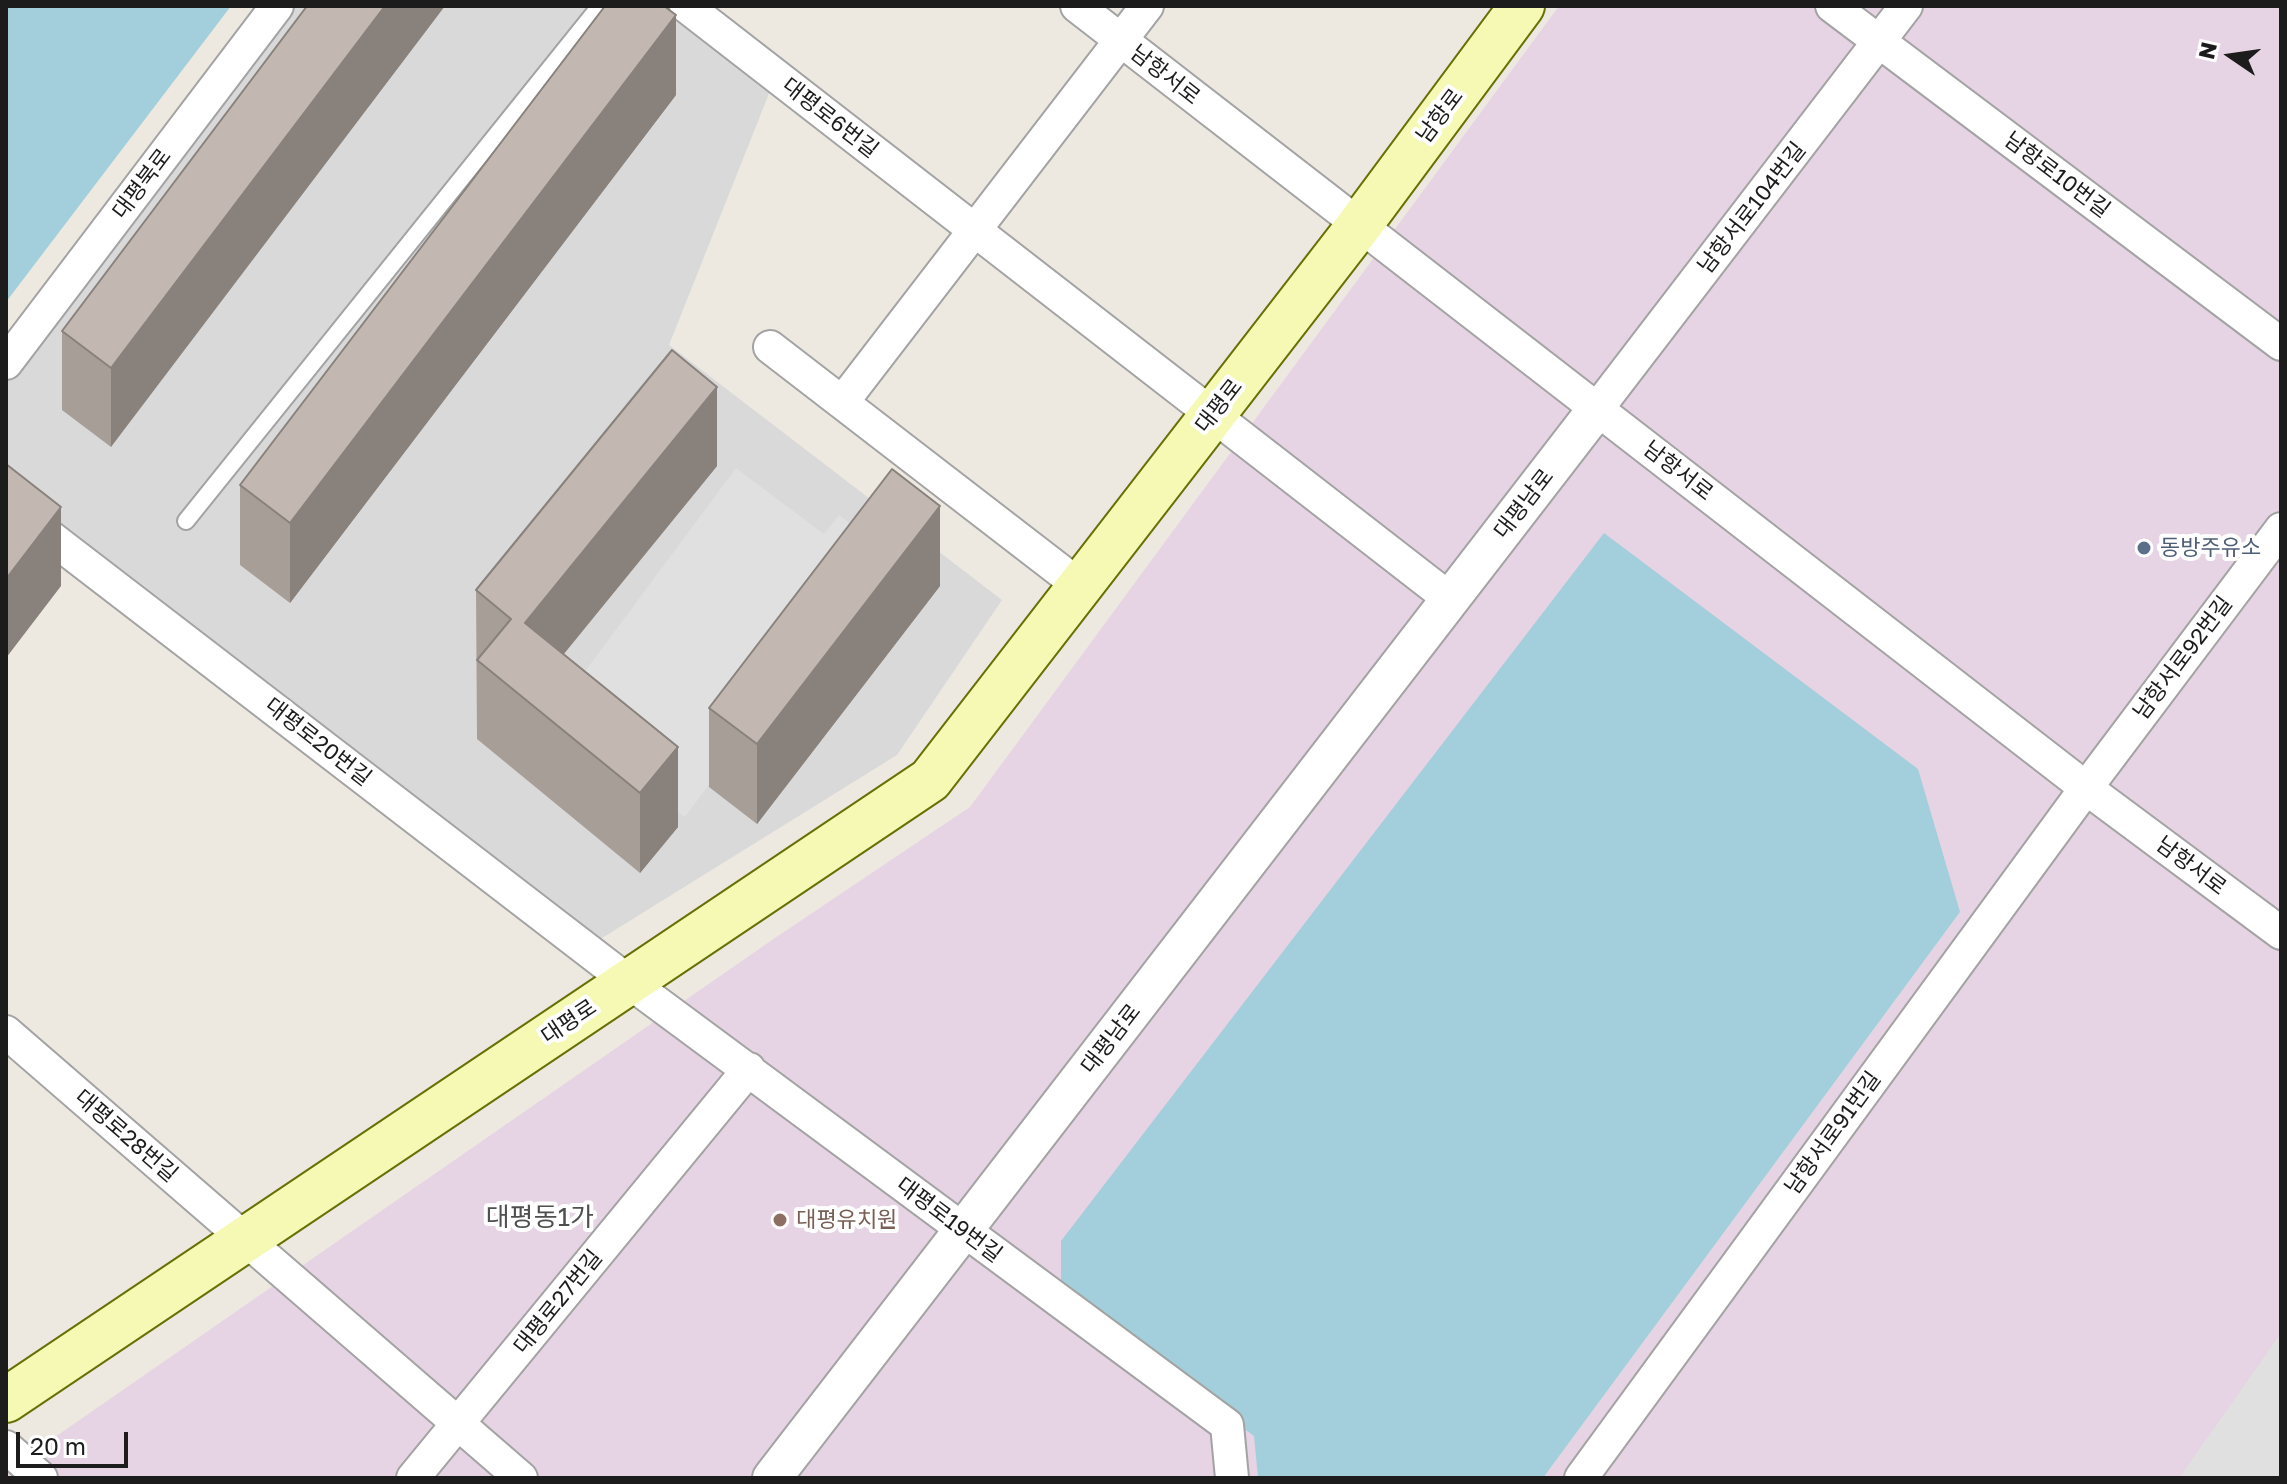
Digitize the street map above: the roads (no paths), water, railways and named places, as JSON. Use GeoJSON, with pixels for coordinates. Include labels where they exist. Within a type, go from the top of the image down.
{"type":"FeatureCollection","features":[{"type":"Feature","properties":{"kind":"main road","name":"남항로"},"geometry":{"type":"LineString","coordinates":[[1358,227],[1522,6]]}},
{"type":"Feature","properties":{"kind":"main road","name":"대평로"},"geometry":{"type":"LineString","coordinates":[[6,1400],[930,780],[1358,227]]}},
{"type":"Feature","properties":{"kind":"street","name":"대평북로"},"geometry":{"type":"LineString","coordinates":[[6,363],[277,6]]}},
{"type":"Feature","properties":{"kind":"street","name":"대평로6번길"},"geometry":{"type":"LineString","coordinates":[[686,6],[1211,416]]}},
{"type":"Feature","properties":{"kind":"street","name":"남항서로"},"geometry":{"type":"LineString","coordinates":[[1077,6],[1358,227],[2086,788],[2281,933]]}},
{"type":"Feature","properties":{"kind":"street"},"geometry":{"type":"LineString","coordinates":[[844,400],[1147,6]]}},
{"type":"Feature","properties":{"kind":"street","name":"남항로10번길"},"geometry":{"type":"LineString","coordinates":[[1832,6],[2281,344]]}},
{"type":"Feature","properties":{"kind":"street","name":"남항서로104번길"},"geometry":{"type":"LineString","coordinates":[[1597,409],[1906,6]]}},
{"type":"Feature","properties":{"kind":"street"},"geometry":{"type":"LineString","coordinates":[[770,347],[844,400],[1080,586]]}},
{"type":"Feature","properties":{"kind":"street","name":"대평남로"},"geometry":{"type":"LineString","coordinates":[[772,1478],[1597,409]]}},
{"type":"Feature","properties":{"kind":"street"},"geometry":{"type":"LineString","coordinates":[[1211,416],[1450,599]]}},
{"type":"Feature","properties":{"kind":"street","name":"대평로20번길"},"geometry":{"type":"LineString","coordinates":[[6,503],[629,982]]}},
{"type":"Feature","properties":{"kind":"street","name":"남항서로92번길"},"geometry":{"type":"LineString","coordinates":[[2086,788],[2281,529]]}},
{"type":"Feature","properties":{"kind":"street","name":"남항서로91번길"},"geometry":{"type":"LineString","coordinates":[[1581,1478],[2086,788]]}},
{"type":"Feature","properties":{"kind":"street","name":"대평로19번길"},"geometry":{"type":"LineString","coordinates":[[629,982],[1227,1425],[1232,1478]]}},
{"type":"Feature","properties":{"kind":"street","name":"대평로28번길"},"geometry":{"type":"LineString","coordinates":[[6,1032],[246,1239]]}},
{"type":"Feature","properties":{"kind":"street","name":"대평로27번길"},"geometry":{"type":"LineString","coordinates":[[413,1478],[749,1069]]}},
{"type":"Feature","properties":{"kind":"street"},"geometry":{"type":"LineString","coordinates":[[246,1239],[521,1478]]}},
{"type":"Feature","properties":{"kind":"street"},"geometry":{"type":"LineString","coordinates":[[6,1447],[41,1478]]}},
{"type":"Feature","properties":{"kind":"lane"},"geometry":{"type":"LineString","coordinates":[[186,521],[600,6]]}},
{"type":"Feature","properties":{"kind":"water"},"geometry":{"type":"Polygon","coordinates":[[[6,6],[231,6],[6,302],[6,6]]]}},
{"type":"Feature","properties":{"kind":"water"},"geometry":{"type":"Polygon","coordinates":[[[1604,533],[1918,769],[1960,912],[1543,1478],[1258,1478],[1254,1436],[1061,1298],[1061,1241],[1604,533]]]}},
{"type":"Feature","properties":{"kind":"place","name":"동방주유소"},"geometry":{"type":"Point","coordinates":[2144,548]}},
{"type":"Feature","properties":{"kind":"place","name":"대평유치원"},"geometry":{"type":"Point","coordinates":[780,1220]}},
{"type":"Feature","properties":{"kind":"district","name":"대평동1가"},"geometry":{"type":"Point","coordinates":[540,1218]}}]}
